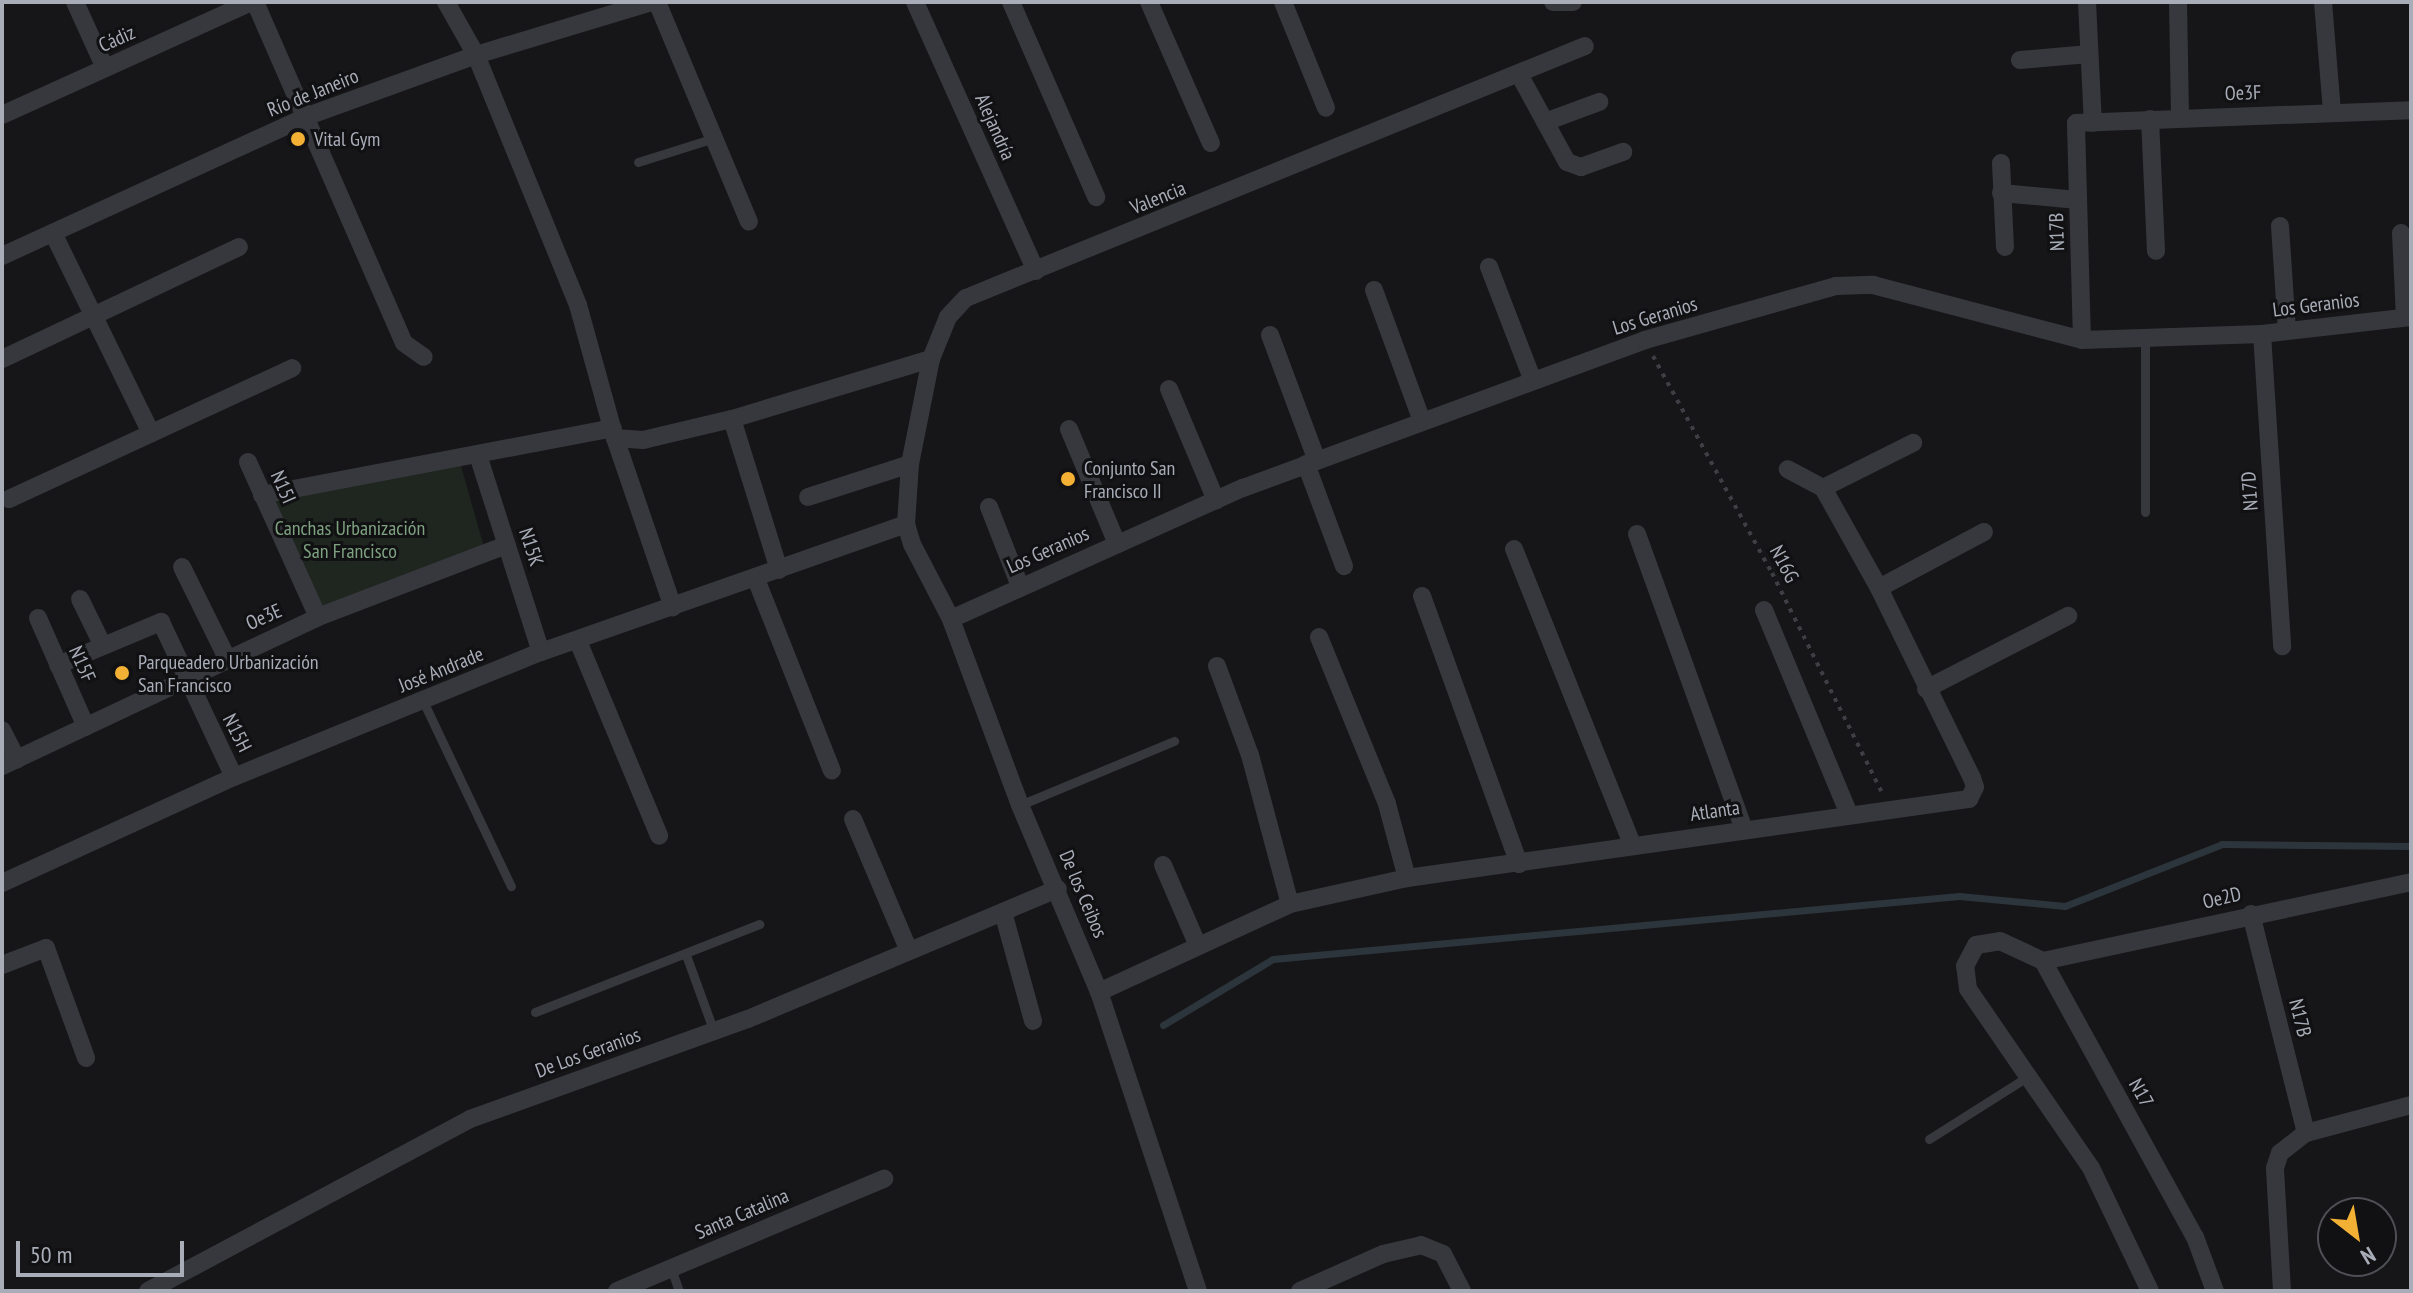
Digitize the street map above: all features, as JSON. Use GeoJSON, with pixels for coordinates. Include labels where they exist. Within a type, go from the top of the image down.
{"type":"FeatureCollection","features":[{"type":"Feature","properties":{"kind":"street"},"geometry":{"type":"LineString","coordinates":[[75,2],[105,68]]}},
{"type":"Feature","properties":{"kind":"street"},"geometry":{"type":"LineString","coordinates":[[253,2],[404,343],[424,357]]}},
{"type":"Feature","properties":{"kind":"street","name":"Cádiz"},"geometry":{"type":"LineString","coordinates":[[2,115],[253,2]]}},
{"type":"Feature","properties":{"kind":"street"},"geometry":{"type":"LineString","coordinates":[[446,2],[476,55],[578,305],[614,433],[673,607]]}},
{"type":"Feature","properties":{"kind":"street"},"geometry":{"type":"LineString","coordinates":[[654,2],[749,222]]}},
{"type":"Feature","properties":{"kind":"street","name":"Río de Janeiro"},"geometry":{"type":"LineString","coordinates":[[2,256],[305,117],[476,55],[654,2]]}},
{"type":"Feature","properties":{"kind":"street","name":"Alejandría"},"geometry":{"type":"LineString","coordinates":[[915,2],[1036,271]]}},
{"type":"Feature","properties":{"kind":"street"},"geometry":{"type":"LineString","coordinates":[[1011,2],[1096,197]]}},
{"type":"Feature","properties":{"kind":"street"},"geometry":{"type":"LineString","coordinates":[[1149,2],[1211,143]]}},
{"type":"Feature","properties":{"kind":"street"},"geometry":{"type":"LineString","coordinates":[[1283,2],[1326,108]]}},
{"type":"Feature","properties":{"kind":"street"},"geometry":{"type":"LineString","coordinates":[[1553,2],[1573,2]]}},
{"type":"Feature","properties":{"kind":"street","name":"N17B"},"geometry":{"type":"LineString","coordinates":[[2082,340],[2078,200],[2089,54],[2087,2]]}},
{"type":"Feature","properties":{"kind":"street"},"geometry":{"type":"LineString","coordinates":[[2178,2],[2180,117]]}},
{"type":"Feature","properties":{"kind":"street"},"geometry":{"type":"LineString","coordinates":[[2323,2],[2332,112]]}},
{"type":"Feature","properties":{"kind":"street","name":"Valencia"},"geometry":{"type":"LineString","coordinates":[[906,524],[910,464],[931,359],[948,317],[966,298],[1585,46]]}},
{"type":"Feature","properties":{"kind":"street"},"geometry":{"type":"LineString","coordinates":[[2020,60],[2089,54]]}},
{"type":"Feature","properties":{"kind":"street"},"geometry":{"type":"LineString","coordinates":[[1519,74],[1573,166],[1623,152]]}},
{"type":"Feature","properties":{"kind":"street"},"geometry":{"type":"LineString","coordinates":[[1545,122],[1599,102]]}},
{"type":"Feature","properties":{"kind":"street","name":"Oe3F"},"geometry":{"type":"LineString","coordinates":[[2084,123],[2411,110]]}},
{"type":"Feature","properties":{"kind":"street"},"geometry":{"type":"LineString","coordinates":[[2150,119],[2156,251]]}},
{"type":"Feature","properties":{"kind":"street"},"geometry":{"type":"LineString","coordinates":[[2001,163],[2005,247]]}},
{"type":"Feature","properties":{"kind":"street"},"geometry":{"type":"LineString","coordinates":[[2001,193],[2078,200]]}},
{"type":"Feature","properties":{"kind":"street"},"geometry":{"type":"LineString","coordinates":[[2280,226],[2287,331]]}},
{"type":"Feature","properties":{"kind":"street"},"geometry":{"type":"LineString","coordinates":[[53,233],[151,433]]}},
{"type":"Feature","properties":{"kind":"street"},"geometry":{"type":"LineString","coordinates":[[2401,233],[2408,317]]}},
{"type":"Feature","properties":{"kind":"street"},"geometry":{"type":"LineString","coordinates":[[2,359],[239,247]]}},
{"type":"Feature","properties":{"kind":"street"},"geometry":{"type":"LineString","coordinates":[[1489,267],[1533,381]]}},
{"type":"Feature","properties":{"kind":"street","name":"Los Geranios"},"geometry":{"type":"LineString","coordinates":[[951,619],[1216,500],[1422,421],[1645,340],[1856,284],[2082,340],[2262,334],[2408,317]]}},
{"type":"Feature","properties":{"kind":"street"},"geometry":{"type":"LineString","coordinates":[[1374,290],[1422,421]]}},
{"type":"Feature","properties":{"kind":"street","name":"N17D"},"geometry":{"type":"LineString","coordinates":[[2262,334],[2282,646]]}},
{"type":"Feature","properties":{"kind":"street"},"geometry":{"type":"LineString","coordinates":[[1270,335],[1344,566]]}},
{"type":"Feature","properties":{"kind":"street"},"geometry":{"type":"LineString","coordinates":[[262,495],[614,433],[643,440],[732,419],[931,359]]}},
{"type":"Feature","properties":{"kind":"street"},"geometry":{"type":"LineString","coordinates":[[9,499],[292,368]]}},
{"type":"Feature","properties":{"kind":"street"},"geometry":{"type":"LineString","coordinates":[[1169,389],[1216,500]]}},
{"type":"Feature","properties":{"kind":"street"},"geometry":{"type":"LineString","coordinates":[[732,419],[779,570]]}},
{"type":"Feature","properties":{"kind":"street"},"geometry":{"type":"LineString","coordinates":[[1069,429],[1117,544]]}},
{"type":"Feature","properties":{"kind":"street"},"geometry":{"type":"LineString","coordinates":[[1788,469],[1823,488],[1913,443]]}},
{"type":"Feature","properties":{"kind":"street","name":"N15K"},"geometry":{"type":"LineString","coordinates":[[478,455],[541,652]]}},
{"type":"Feature","properties":{"kind":"street","name":"N15I"},"geometry":{"type":"LineString","coordinates":[[248,462],[318,617]]}},
{"type":"Feature","properties":{"kind":"street"},"geometry":{"type":"LineString","coordinates":[[808,497],[910,464]]}},
{"type":"Feature","properties":{"kind":"street","name":"Atlanta"},"geometry":{"type":"LineString","coordinates":[[1099,992],[1290,904],[1407,878],[1519,864],[1889,806],[1960,803],[1974,794],[1972,778],[1879,588],[1823,488]]}},
{"type":"Feature","properties":{"kind":"street"},"geometry":{"type":"LineString","coordinates":[[989,507],[1020,586]]}},
{"type":"Feature","properties":{"kind":"street","name":"José Andrade"},"geometry":{"type":"LineString","coordinates":[[2,883],[234,777],[541,652],[906,524]]}},
{"type":"Feature","properties":{"kind":"street","name":"De los Ceibos"},"geometry":{"type":"LineString","coordinates":[[906,524],[951,619],[1020,805],[1099,992],[1198,1291]]}},
{"type":"Feature","properties":{"kind":"street"},"geometry":{"type":"LineString","coordinates":[[1879,588],[1984,532]]}},
{"type":"Feature","properties":{"kind":"street"},"geometry":{"type":"LineString","coordinates":[[1637,534],[1744,829]]}},
{"type":"Feature","properties":{"kind":"street","name":"Oe3E"},"geometry":{"type":"LineString","coordinates":[[9,762],[318,617],[507,545]]}},
{"type":"Feature","properties":{"kind":"street"},"geometry":{"type":"LineString","coordinates":[[1514,549],[1632,844]]}},
{"type":"Feature","properties":{"kind":"street"},"geometry":{"type":"LineString","coordinates":[[182,567],[227,658]]}},
{"type":"Feature","properties":{"kind":"street"},"geometry":{"type":"LineString","coordinates":[[756,579],[832,771]]}},
{"type":"Feature","properties":{"kind":"street"},"geometry":{"type":"LineString","coordinates":[[1422,596],[1519,864]]}},
{"type":"Feature","properties":{"kind":"street"},"geometry":{"type":"LineString","coordinates":[[58,665],[103,646],[80,599]]}},
{"type":"Feature","properties":{"kind":"street"},"geometry":{"type":"LineString","coordinates":[[1764,610],[1848,812]]}},
{"type":"Feature","properties":{"kind":"street"},"geometry":{"type":"LineString","coordinates":[[1926,689],[2068,616]]}},
{"type":"Feature","properties":{"kind":"street","name":"N15F"},"geometry":{"type":"LineString","coordinates":[[38,618],[86,727]]}},
{"type":"Feature","properties":{"kind":"street","name":"N15H"},"geometry":{"type":"LineString","coordinates":[[103,646],[161,622],[186,681],[234,777]]}},
{"type":"Feature","properties":{"kind":"street"},"geometry":{"type":"LineString","coordinates":[[1319,637],[1387,804],[1407,878]]}},
{"type":"Feature","properties":{"kind":"street"},"geometry":{"type":"LineString","coordinates":[[578,641],[659,836]]}},
{"type":"Feature","properties":{"kind":"street"},"geometry":{"type":"LineString","coordinates":[[1217,666],[1250,755],[1290,904]]}},
{"type":"Feature","properties":{"kind":"street"},"geometry":{"type":"LineString","coordinates":[[2,730],[9,762]]}},
{"type":"Feature","properties":{"kind":"street"},"geometry":{"type":"LineString","coordinates":[[853,819],[909,951]]}},
{"type":"Feature","properties":{"kind":"street"},"geometry":{"type":"LineString","coordinates":[[1163,865],[1198,946]]}},
{"type":"Feature","properties":{"kind":"street"},"geometry":{"type":"LineString","coordinates":[[2409,882],[2411,903]]}},
{"type":"Feature","properties":{"kind":"street","name":"Oe2D"},"geometry":{"type":"LineString","coordinates":[[2043,961],[2409,882]]}},
{"type":"Feature","properties":{"kind":"street","name":"De Los Geranios"},"geometry":{"type":"LineString","coordinates":[[148,1291],[470,1119],[714,1032],[1058,889]]}},
{"type":"Feature","properties":{"kind":"street"},"geometry":{"type":"LineString","coordinates":[[1003,912],[1033,1021]]}},
{"type":"Feature","properties":{"kind":"street","name":"N17B"},"geometry":{"type":"LineString","coordinates":[[2251,914],[2306,1133]]}},
{"type":"Feature","properties":{"kind":"street"},"geometry":{"type":"LineString","coordinates":[[2043,961],[2000,941],[1984,941],[1972,948],[1966,982],[2091,1168],[2150,1291]]}},
{"type":"Feature","properties":{"kind":"street"},"geometry":{"type":"LineString","coordinates":[[2,965],[46,948],[86,1058]]}},
{"type":"Feature","properties":{"kind":"street","name":"N17"},"geometry":{"type":"LineString","coordinates":[[2043,961],[2195,1237],[2215,1291]]}},
{"type":"Feature","properties":{"kind":"street"},"geometry":{"type":"LineString","coordinates":[[2282,1291],[2275,1168],[2290,1140],[2411,1105]]}},
{"type":"Feature","properties":{"kind":"street","name":"Santa Catalina"},"geometry":{"type":"LineString","coordinates":[[617,1291],[884,1179]]}},
{"type":"Feature","properties":{"kind":"street"},"geometry":{"type":"LineString","coordinates":[[1300,1291],[1383,1254],[1421,1245],[1443,1254],[1462,1291]]}},
{"type":"Feature","properties":{"kind":"lane"},"geometry":{"type":"LineString","coordinates":[[638,162],[714,138]]}},
{"type":"Feature","properties":{"kind":"lane"},"geometry":{"type":"LineString","coordinates":[[2145,338],[2145,512]]}},
{"type":"Feature","properties":{"kind":"lane"},"geometry":{"type":"LineString","coordinates":[[423,701],[511,886]]}},
{"type":"Feature","properties":{"kind":"lane"},"geometry":{"type":"LineString","coordinates":[[1020,805],[1174,741]]}},
{"type":"Feature","properties":{"kind":"lane"},"geometry":{"type":"LineString","coordinates":[[535,1012],[759,924]]}},
{"type":"Feature","properties":{"kind":"lane"},"geometry":{"type":"LineString","coordinates":[[686,955],[714,1032]]}},
{"type":"Feature","properties":{"kind":"lane"},"geometry":{"type":"LineString","coordinates":[[1929,1139],[2027,1077]]}},
{"type":"Feature","properties":{"kind":"lane"},"geometry":{"type":"LineString","coordinates":[[671,1268],[679,1291]]}},
{"type":"Feature","properties":{"kind":"path","name":"N16G"},"geometry":{"type":"LineString","coordinates":[[1645,340],[1772,573],[1889,806]]}},
{"type":"Feature","properties":{"kind":"green space","name":"Canchas Urbanización San Francisco"},"geometry":{"type":"Polygon","coordinates":[[[459,459],[486,554],[318,617],[262,495],[459,459]]]}},
{"type":"Feature","properties":{"kind":"waterway"},"geometry":{"type":"LineString","coordinates":[[1163,1025],[1273,959],[1959,896],[2065,906],[2222,844],[2411,846]]}},
{"type":"Feature","properties":{"kind":"place","name":"Vital Gym"},"geometry":{"type":"Point","coordinates":[298,139]}},
{"type":"Feature","properties":{"kind":"place","name":"Conjunto San Francisco II"},"geometry":{"type":"Point","coordinates":[1068,479]}},
{"type":"Feature","properties":{"kind":"place","name":"Parqueadero Urbanización San Francisco"},"geometry":{"type":"Point","coordinates":[122,673]}}]}
